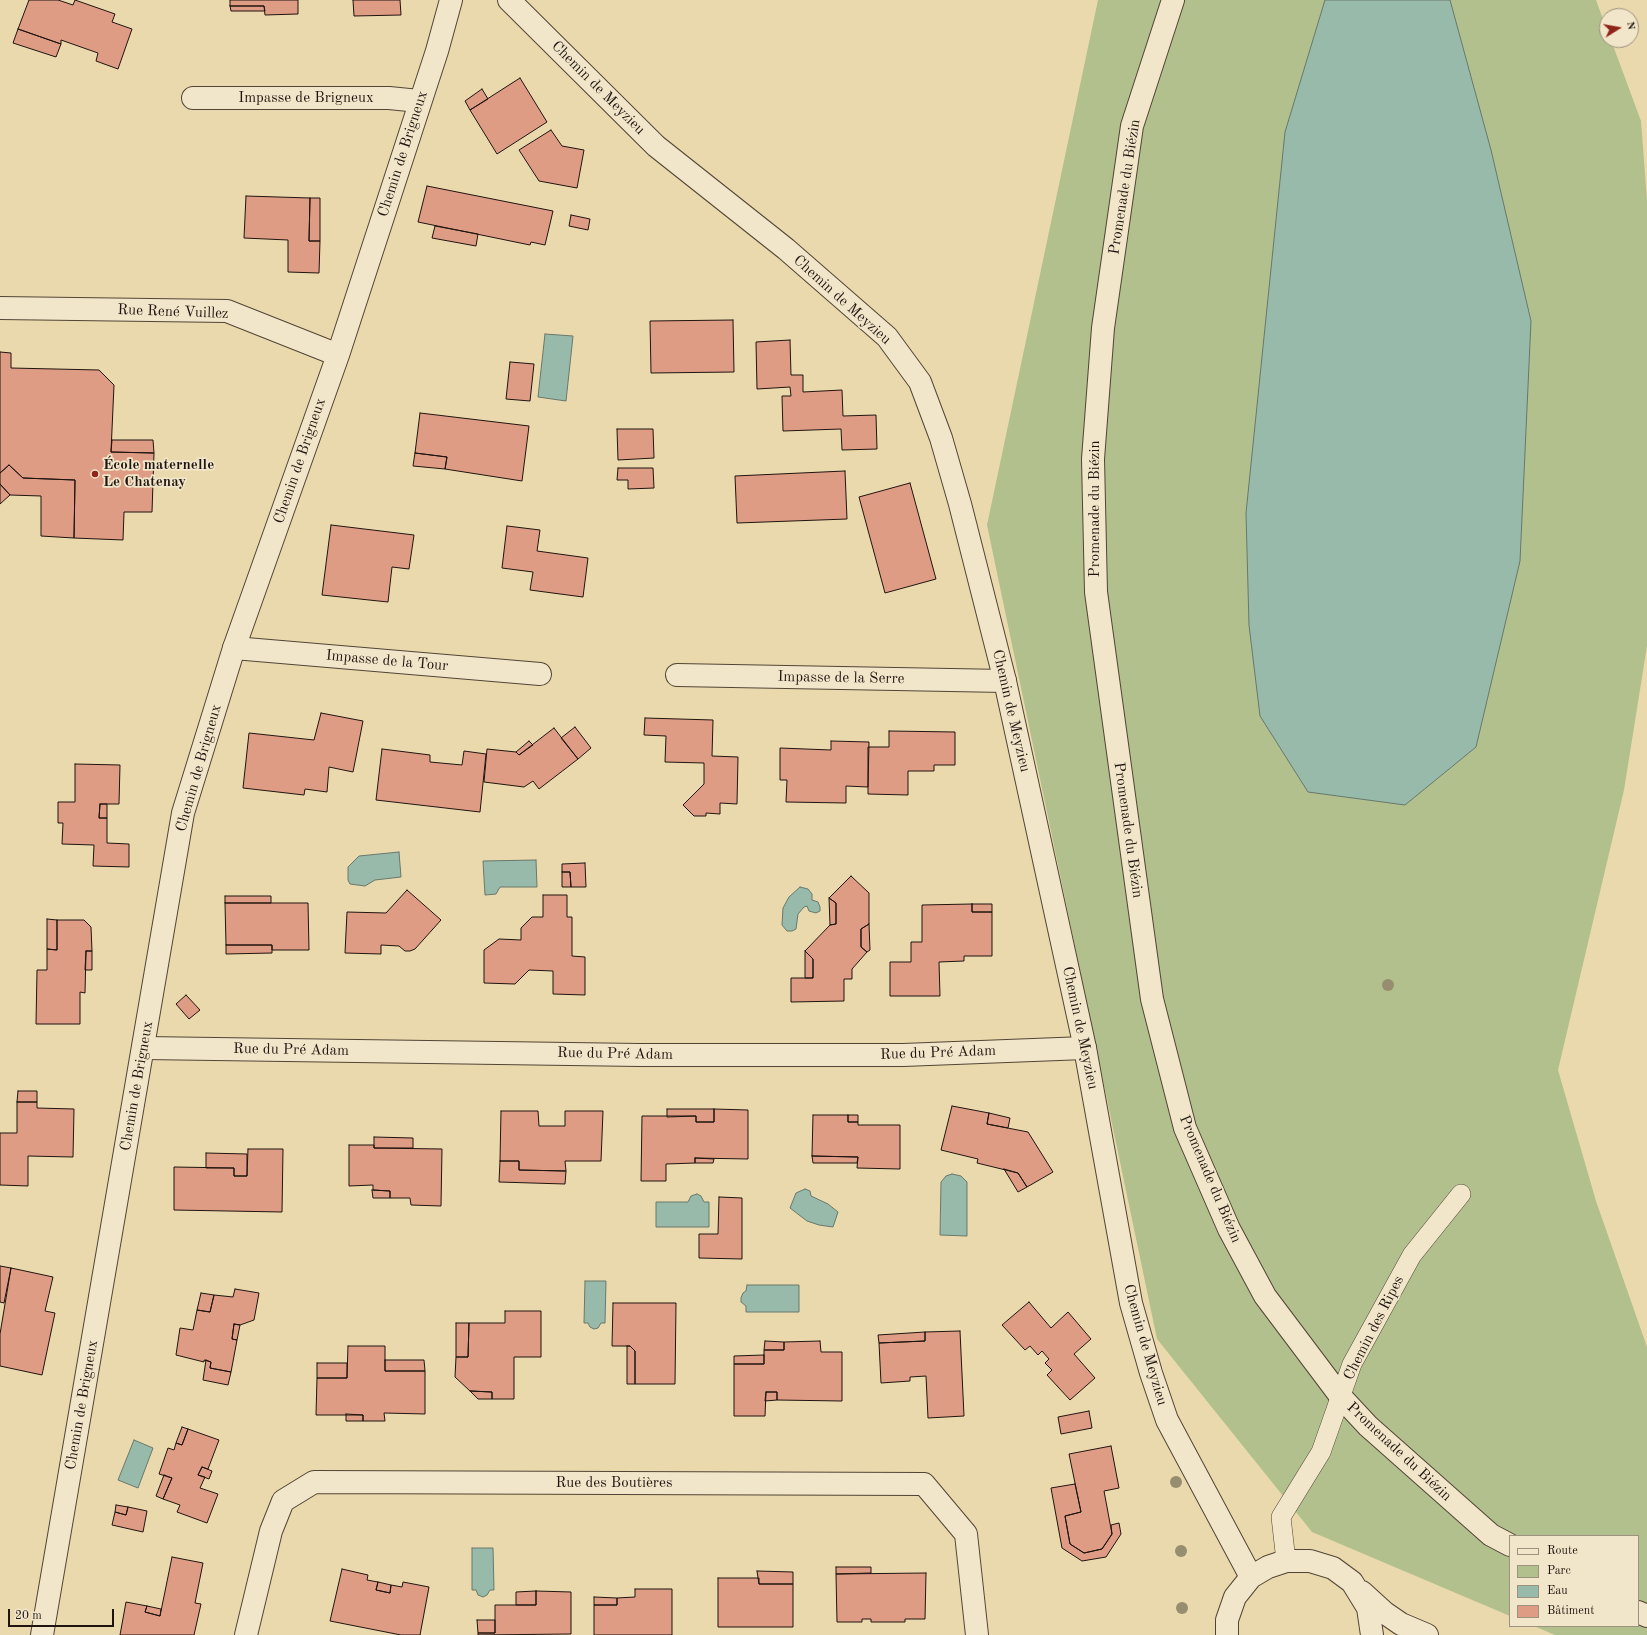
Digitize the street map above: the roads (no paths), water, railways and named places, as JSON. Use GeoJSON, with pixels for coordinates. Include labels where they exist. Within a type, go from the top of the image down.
{"type":"FeatureCollection","features":[{"type":"Feature","properties":{"kind":"street","name":"Chemin de Brigneux"},"geometry":{"type":"LineString","coordinates":[[42,1635],[144,1048],[183,813],[234,648],[338,355],[419,101],[437,51],[451,0]]}},
{"type":"Feature","properties":{"kind":"street","name":"Chemin de Meyzieu"},"geometry":{"type":"LineString","coordinates":[[509,0],[656,146],[786,248],[887,337],[920,382],[941,438],[960,504],[1005,681],[1085,1048],[1131,1303],[1151,1374],[1167,1420],[1251,1577]]}},
{"type":"Feature","properties":{"kind":"street","name":"Promenade du Biézin"},"geometry":{"type":"LineString","coordinates":[[1173,0],[1132,126],[1103,328],[1093,459],[1096,592],[1152,999],[1186,1128],[1229,1229],[1265,1296],[1341,1397],[1368,1426],[1491,1535],[1509,1544]]}},
{"type":"Feature","properties":{"kind":"street","name":"Impasse de Brigneux"},"geometry":{"type":"LineString","coordinates":[[193,98],[389,98],[419,101]]}},
{"type":"Feature","properties":{"kind":"street","name":"Rue René Vuillez"},"geometry":{"type":"LineString","coordinates":[[0,308],[227,311],[338,355]]}},
{"type":"Feature","properties":{"kind":"street","name":"Impasse de la Tour"},"geometry":{"type":"LineString","coordinates":[[234,648],[540,674]]}},
{"type":"Feature","properties":{"kind":"street","name":"Impasse de la Serre"},"geometry":{"type":"LineString","coordinates":[[677,675],[1005,681]]}},
{"type":"Feature","properties":{"kind":"street","name":"Rue du Pré Adam"},"geometry":{"type":"LineString","coordinates":[[144,1048],[640,1055],[903,1055],[1085,1048]]}},
{"type":"Feature","properties":{"kind":"street","name":"Rue des Boutières"},"geometry":{"type":"LineString","coordinates":[[246,1635],[271,1532],[283,1501],[314,1482],[322,1482],[924,1484],[966,1534],[977,1635]]}},
{"type":"Feature","properties":{"kind":"street"},"geometry":{"type":"LineString","coordinates":[[1227,1635],[1227,1620],[1235,1597],[1251,1577],[1268,1567],[1286,1561],[1310,1561],[1333,1568],[1352,1582],[1385,1613],[1400,1624],[1427,1635]]}},
{"type":"Feature","properties":{"kind":"street"},"geometry":{"type":"LineString","coordinates":[[1352,1582],[1368,1608],[1372,1635]]}},
{"type":"Feature","properties":{"kind":"lane","name":"Chemin des Ripes"},"geometry":{"type":"LineString","coordinates":[[1286,1561],[1281,1517],[1321,1452],[1352,1364],[1412,1255],[1461,1194]]}},
{"type":"Feature","properties":{"kind":"water"},"geometry":{"type":"Polygon","coordinates":[[[1325,0],[1450,0],[1491,150],[1531,321],[1520,561],[1476,747],[1405,805],[1308,792],[1260,716],[1249,625],[1246,513],[1285,132],[1325,0]]]}},
{"type":"Feature","properties":{"kind":"water"},"geometry":{"type":"Polygon","coordinates":[[[545,334],[573,336],[566,401],[538,397],[545,334]]]}},
{"type":"Feature","properties":{"kind":"water"},"geometry":{"type":"Polygon","coordinates":[[[399,852],[401,877],[375,880],[365,886],[350,884],[348,880],[348,867],[359,856],[399,852]]]}},
{"type":"Feature","properties":{"kind":"water"},"geometry":{"type":"Polygon","coordinates":[[[536,860],[537,887],[500,887],[496,894],[485,895],[483,861],[536,860]]]}},
{"type":"Feature","properties":{"kind":"water"},"geometry":{"type":"Polygon","coordinates":[[[800,887],[808,889],[812,894],[812,900],[818,902],[820,911],[816,913],[809,911],[807,906],[804,907],[798,914],[796,929],[787,931],[782,925],[783,908],[789,897],[800,887]]]}},
{"type":"Feature","properties":{"kind":"water"},"geometry":{"type":"Polygon","coordinates":[[[952,1174],[961,1176],[967,1182],[967,1236],[940,1235],[941,1182],[946,1176],[952,1174]]]}},
{"type":"Feature","properties":{"kind":"water"},"geometry":{"type":"Polygon","coordinates":[[[805,1189],[810,1191],[811,1196],[828,1204],[838,1212],[833,1227],[807,1221],[790,1208],[796,1193],[805,1189]]]}},
{"type":"Feature","properties":{"kind":"water"},"geometry":{"type":"Polygon","coordinates":[[[697,1194],[701,1196],[704,1202],[709,1202],[709,1227],[656,1227],[656,1202],[688,1202],[691,1196],[697,1194]]]}},
{"type":"Feature","properties":{"kind":"water"},"geometry":{"type":"Polygon","coordinates":[[[585,1281],[606,1281],[605,1323],[601,1323],[598,1328],[594,1329],[590,1327],[588,1323],[584,1323],[585,1281]]]}},
{"type":"Feature","properties":{"kind":"water"},"geometry":{"type":"Polygon","coordinates":[[[747,1285],[799,1285],[799,1312],[746,1312],[746,1306],[741,1302],[741,1298],[743,1293],[746,1291],[747,1285]]]}},
{"type":"Feature","properties":{"kind":"water"},"geometry":{"type":"Polygon","coordinates":[[[134,1440],[153,1448],[138,1488],[118,1480],[134,1440]]]}},
{"type":"Feature","properties":{"kind":"water"},"geometry":{"type":"Polygon","coordinates":[[[472,1548],[493,1548],[494,1590],[490,1590],[487,1595],[483,1597],[478,1595],[476,1590],[472,1590],[472,1548]]]}},
{"type":"Feature","properties":{"kind":"place","name":"École maternelle Le Chatenay"},"geometry":{"type":"Point","coordinates":[95,474]}}]}
